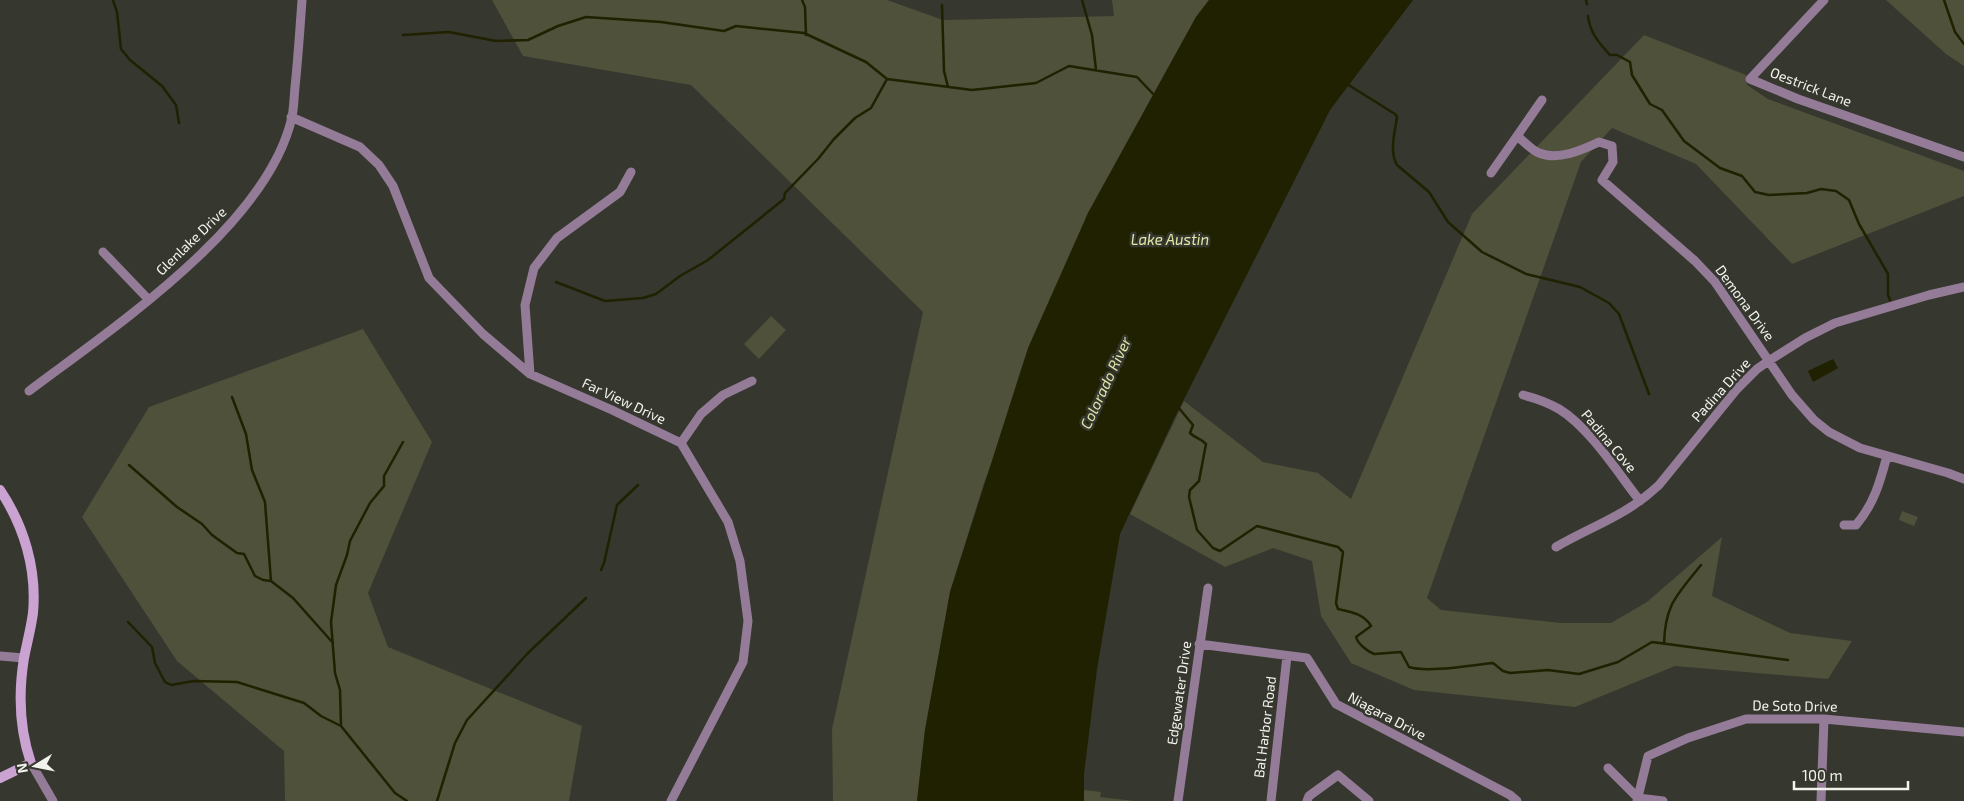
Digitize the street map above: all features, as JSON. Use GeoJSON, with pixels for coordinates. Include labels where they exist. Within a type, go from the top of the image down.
{"type":"FeatureCollection","features":[{"type":"Feature","properties":{"kind":"street","name":"Glenlake Drive"},"geometry":{"type":"LineString","coordinates":[[29,391],[149,300],[211,244],[238,214],[270,170],[292,117],[302,0]]}},
{"type":"Feature","properties":{"kind":"street","name":"Oestrick Lane"},"geometry":{"type":"LineString","coordinates":[[1824,0],[1750,79],[1798,99],[1964,157]]}},
{"type":"Feature","properties":{"kind":"street"},"geometry":{"type":"LineString","coordinates":[[1491,174],[1542,100]]}},
{"type":"Feature","properties":{"kind":"street","name":"Far View Drive"},"geometry":{"type":"LineString","coordinates":[[292,117],[360,147],[379,165],[393,186],[429,278],[482,334],[530,374],[682,443]]}},
{"type":"Feature","properties":{"kind":"street","name":"Demona Drive"},"geometry":{"type":"LineString","coordinates":[[1517,136],[1539,153],[1557,156],[1586,148],[1599,142],[1612,146],[1613,162],[1602,180],[1709,275],[1726,296],[1792,395],[1814,420],[1842,440],[1860,448],[1948,472],[1964,479]]}},
{"type":"Feature","properties":{"kind":"street"},"geometry":{"type":"LineString","coordinates":[[530,374],[525,305],[534,268],[558,238],[620,192],[631,172]]}},
{"type":"Feature","properties":{"kind":"street"},"geometry":{"type":"LineString","coordinates":[[103,252],[149,300]]}},
{"type":"Feature","properties":{"kind":"street","name":"Padina Drive"},"geometry":{"type":"LineString","coordinates":[[1556,547],[1613,519],[1640,501],[1659,485],[1737,389],[1757,369],[1770,360],[1805,338],[1836,324],[1929,295],[1964,287]]}},
{"type":"Feature","properties":{"kind":"street"},"geometry":{"type":"LineString","coordinates":[[671,801],[743,662],[748,621],[740,561],[728,522],[682,443],[701,414],[723,395],[752,381]]}},
{"type":"Feature","properties":{"kind":"street","name":"Padina Cove"},"geometry":{"type":"LineString","coordinates":[[1523,394],[1547,402],[1572,418],[1588,434],[1640,501]]}},
{"type":"Feature","properties":{"kind":"street"},"geometry":{"type":"LineString","coordinates":[[1844,525],[1856,525],[1869,509],[1876,494],[1888,456]]}},
{"type":"Feature","properties":{"kind":"street"},"geometry":{"type":"LineString","coordinates":[[0,490],[22,532],[30,562],[33,589],[33,614],[24,658],[20,694],[22,730],[31,763],[53,801]]}},
{"type":"Feature","properties":{"kind":"street","name":"Edgewater Drive"},"geometry":{"type":"LineString","coordinates":[[1178,801],[1208,588]]}},
{"type":"Feature","properties":{"kind":"street","name":"Niagara Drive"},"geometry":{"type":"LineString","coordinates":[[1199,644],[1307,658],[1336,704],[1510,795],[1517,801]]}},
{"type":"Feature","properties":{"kind":"street"},"geometry":{"type":"LineString","coordinates":[[0,656],[24,658]]}},
{"type":"Feature","properties":{"kind":"street","name":"Bal Harbor Road"},"geometry":{"type":"LineString","coordinates":[[1270,801],[1287,656]]}},
{"type":"Feature","properties":{"kind":"street","name":"De Soto Drive"},"geometry":{"type":"LineString","coordinates":[[1638,800],[1648,756],[1688,738],[1746,719],[1824,719],[1964,732]]}},
{"type":"Feature","properties":{"kind":"street"},"geometry":{"type":"LineString","coordinates":[[1821,801],[1824,719]]}},
{"type":"Feature","properties":{"kind":"street"},"geometry":{"type":"LineString","coordinates":[[0,778],[31,763]]}},
{"type":"Feature","properties":{"kind":"street"},"geometry":{"type":"LineString","coordinates":[[1608,768],[1638,800],[1664,801]]}},
{"type":"Feature","properties":{"kind":"street"},"geometry":{"type":"LineString","coordinates":[[1307,801],[1309,796],[1338,775],[1370,801]]}},
{"type":"Feature","properties":{"kind":"shaded area"},"geometry":{"type":"Polygon","coordinates":[[[492,0],[887,0],[943,20],[1114,16],[1112,0],[1209,0],[1196,17],[1088,213],[984,483],[950,592],[925,730],[917,801],[833,801],[832,729],[923,312],[691,85],[523,56],[492,0]]]}},
{"type":"Feature","properties":{"kind":"shaded area"},"geometry":{"type":"Polygon","coordinates":[[[1886,0],[1964,0],[1964,66],[1946,54],[1886,0]]]}},
{"type":"Feature","properties":{"kind":"shaded area"},"geometry":{"type":"Polygon","coordinates":[[[1644,35],[1746,75],[1747,85],[1768,99],[1964,171],[1964,196],[1792,264],[1696,164],[1612,128],[1581,162],[1427,598],[1441,610],[1561,623],[1611,623],[1647,602],[1722,537],[1712,596],[1790,633],[1852,641],[1828,679],[1675,666],[1575,707],[1414,690],[1351,663],[1321,616],[1312,561],[1273,548],[1225,567],[1130,514],[1184,401],[1263,462],[1318,473],[1351,499],[1472,214],[1644,35]]]}},
{"type":"Feature","properties":{"kind":"shaded area"},"geometry":{"type":"Polygon","coordinates":[[[771,316],[786,330],[759,359],[744,344],[771,316]]]}},
{"type":"Feature","properties":{"kind":"shaded area"},"geometry":{"type":"Polygon","coordinates":[[[363,329],[432,442],[368,593],[388,647],[582,726],[569,801],[285,801],[284,751],[177,661],[82,517],[149,407],[363,329]]]}},
{"type":"Feature","properties":{"kind":"shaded area"},"geometry":{"type":"Polygon","coordinates":[[[1902,511],[1918,517],[1914,526],[1899,520],[1902,511]]]}},
{"type":"Feature","properties":{"kind":"shaded area"},"geometry":{"type":"Polygon","coordinates":[[[1084,790],[1101,792],[1100,797],[1135,801],[1084,801],[1084,790]]]}},
{"type":"Feature","properties":{"kind":"water","name":"Lake Austin"},"geometry":{"type":"Polygon","coordinates":[[[1209,0],[1413,0],[1330,110],[1175,417],[1120,534],[1097,669],[1084,774],[1084,801],[917,801],[925,730],[950,592],[1028,348],[1088,213],[1196,17],[1209,0]]]}},
{"type":"Feature","properties":{"kind":"water"},"geometry":{"type":"Polygon","coordinates":[[[1833,359],[1838,368],[1813,382],[1808,371],[1833,359]]]}},
{"type":"Feature","properties":{"kind":"waterway"},"geometry":{"type":"LineString","coordinates":[[113,0],[117,12],[121,49],[130,60],[162,86],[176,105],[179,123]]}},
{"type":"Feature","properties":{"kind":"waterway"},"geometry":{"type":"LineString","coordinates":[[802,0],[805,7],[806,35]]}},
{"type":"Feature","properties":{"kind":"waterway"},"geometry":{"type":"LineString","coordinates":[[1082,0],[1092,35],[1096,70]]}},
{"type":"Feature","properties":{"kind":"waterway"},"geometry":{"type":"LineString","coordinates":[[1586,0],[1587,4]]}},
{"type":"Feature","properties":{"kind":"waterway"},"geometry":{"type":"LineString","coordinates":[[1944,0],[1955,32],[1964,44]]}},
{"type":"Feature","properties":{"kind":"waterway"},"geometry":{"type":"LineString","coordinates":[[942,5],[944,71],[948,87]]}},
{"type":"Feature","properties":{"kind":"waterway"},"geometry":{"type":"LineString","coordinates":[[1588,16],[1593,33],[1610,55],[1617,55],[1630,62],[1632,75],[1650,104],[1662,110],[1684,141],[1720,168],[1742,176],[1755,192],[1769,195],[1807,193],[1821,189],[1836,191],[1849,200],[1859,224],[1888,274],[1888,295],[1890,300]]}},
{"type":"Feature","properties":{"kind":"waterway"},"geometry":{"type":"LineString","coordinates":[[403,35],[449,32],[496,41],[528,40],[558,26],[586,17],[661,22],[724,31],[736,26],[804,33],[866,62],[887,79],[972,90],[1036,83],[1069,66],[1137,77],[1156,97]]}},
{"type":"Feature","properties":{"kind":"waterway"},"geometry":{"type":"LineString","coordinates":[[556,282],[605,301],[643,298],[656,294],[680,276],[708,260],[784,199],[785,193],[818,159],[834,139],[855,118],[871,108],[887,79]]}},
{"type":"Feature","properties":{"kind":"waterway"},"geometry":{"type":"LineString","coordinates":[[1347,84],[1395,114],[1397,117],[1393,154],[1397,165],[1429,192],[1448,222],[1482,252],[1526,274],[1580,287],[1609,303],[1619,314],[1649,394]]}},
{"type":"Feature","properties":{"kind":"waterway"},"geometry":{"type":"LineString","coordinates":[[232,397],[246,434],[252,470],[265,502],[271,581]]}},
{"type":"Feature","properties":{"kind":"waterway"},"geometry":{"type":"LineString","coordinates":[[1178,407],[1193,425],[1190,433],[1206,444],[1199,481],[1190,490],[1189,497],[1197,530],[1213,548],[1220,551],[1257,526],[1338,547],[1343,552],[1336,603],[1338,609],[1357,614],[1368,622],[1371,626],[1356,637],[1363,647],[1374,654],[1401,652],[1409,667],[1417,669],[1439,669],[1493,663],[1503,671],[1510,673],[1548,670],[1579,674],[1618,662],[1652,642],[1788,660]]}},
{"type":"Feature","properties":{"kind":"waterway"},"geometry":{"type":"LineString","coordinates":[[403,442],[384,476],[384,486],[370,503],[350,541],[336,585],[331,622],[335,673],[340,690],[341,726],[395,793],[407,801]]}},
{"type":"Feature","properties":{"kind":"waterway"},"geometry":{"type":"LineString","coordinates":[[129,465],[177,507],[202,524],[212,535],[237,553],[244,554],[255,576],[271,581],[293,598],[333,643]]}},
{"type":"Feature","properties":{"kind":"waterway"},"geometry":{"type":"LineString","coordinates":[[601,570],[617,505],[638,485]]}},
{"type":"Feature","properties":{"kind":"waterway"},"geometry":{"type":"LineString","coordinates":[[1664,644],[1670,609],[1679,593],[1701,565]]}},
{"type":"Feature","properties":{"kind":"waterway"},"geometry":{"type":"LineString","coordinates":[[437,801],[455,743],[467,720],[528,653],[586,598]]}},
{"type":"Feature","properties":{"kind":"waterway"},"geometry":{"type":"LineString","coordinates":[[128,622],[152,647],[155,663],[165,682],[171,685],[194,681],[237,682],[304,703],[321,716],[341,726]]}},
{"type":"Feature","properties":{"kind":"water label","name":"Colorado River"},"geometry":{"type":"Point","coordinates":[1106,383]}}]}
